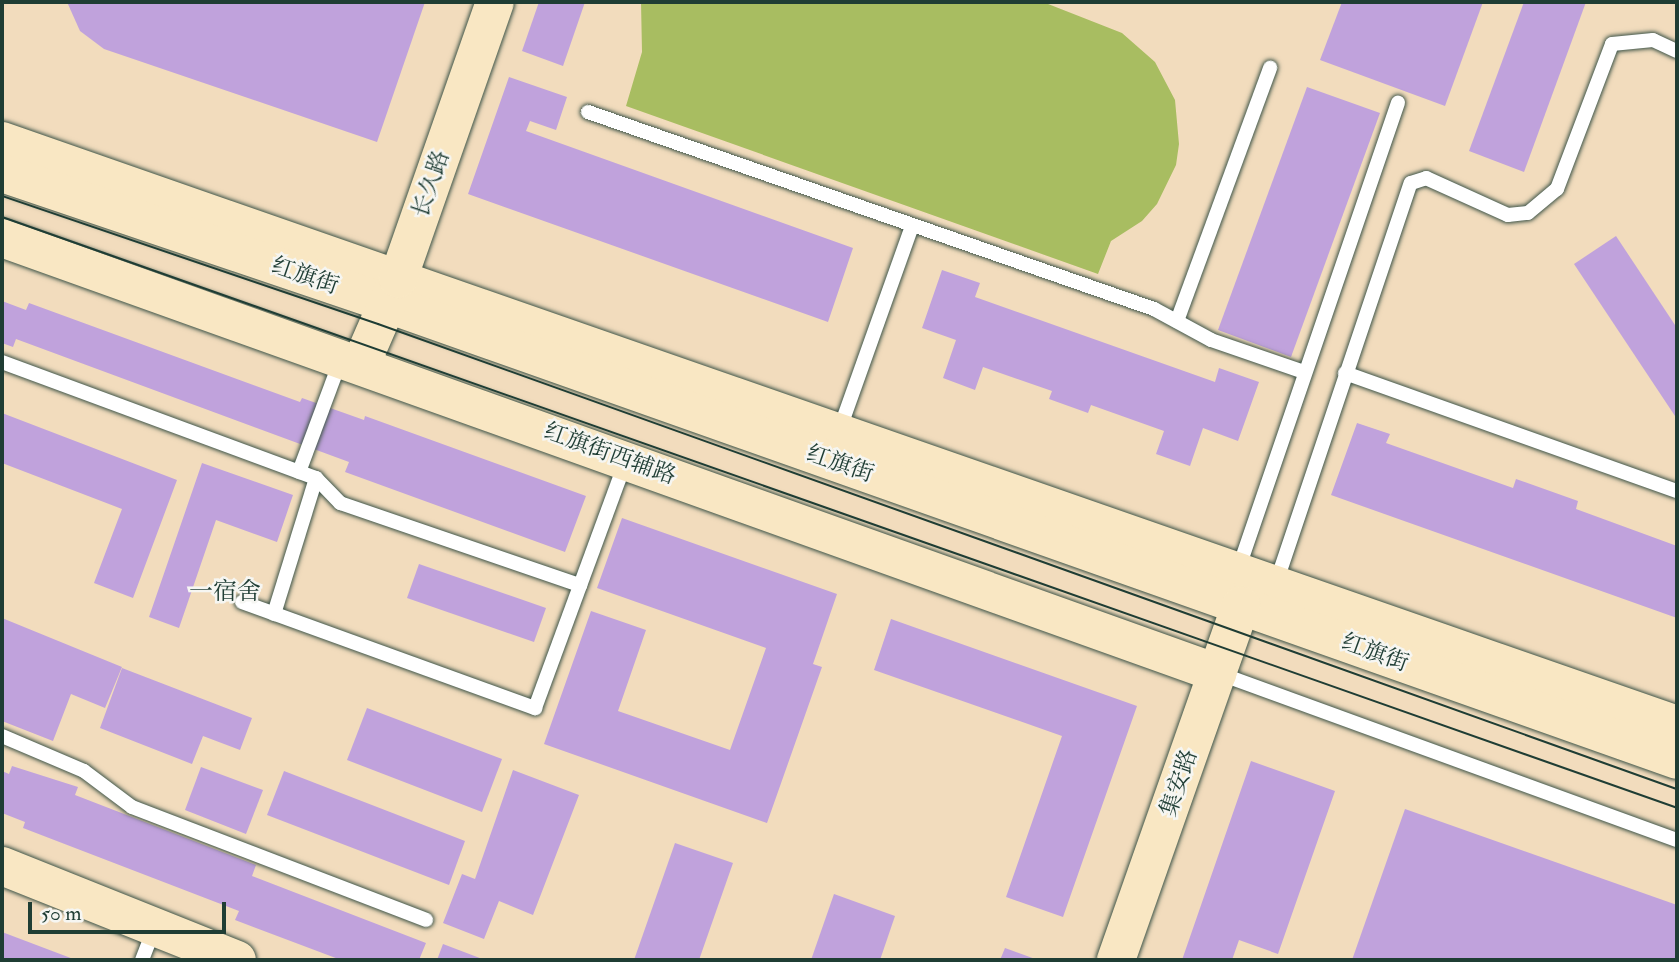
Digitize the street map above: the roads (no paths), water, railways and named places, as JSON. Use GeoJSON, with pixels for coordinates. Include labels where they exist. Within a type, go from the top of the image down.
{"type":"FeatureCollection","features":[{"type":"Feature","properties":{"kind":"main road","name":"长久路"},"geometry":{"type":"LineString","coordinates":[[351,361],[393,292],[495,2]]}},
{"type":"Feature","properties":{"kind":"main road","name":"红旗街"},"geometry":{"type":"LineString","coordinates":[[2,141],[393,292],[1239,588],[1275,584],[1677,725]]}},
{"type":"Feature","properties":{"kind":"main road","name":"红旗街"},"geometry":{"type":"LineString","coordinates":[[2,173],[839,432],[1677,760]]}},
{"type":"Feature","properties":{"kind":"main road","name":"红旗街西辅路"},"geometry":{"type":"LineString","coordinates":[[2,238],[1217,673]]}},
{"type":"Feature","properties":{"kind":"main road","name":"集安路"},"geometry":{"type":"LineString","coordinates":[[1116,960],[1217,673],[1239,588]]}},
{"type":"Feature","properties":{"kind":"main road"},"geometry":{"type":"LineString","coordinates":[[2,866],[149,944],[237,960]]}},
{"type":"Feature","properties":{"kind":"lane"},"geometry":{"type":"LineString","coordinates":[[1275,584],[1411,183],[1426,178],[1508,215],[1528,213],[1557,189],[1612,44],[1653,40],[1677,51]]}},
{"type":"Feature","properties":{"kind":"lane"},"geometry":{"type":"LineString","coordinates":[[1177,321],[1270,68]]}},
{"type":"Feature","properties":{"kind":"lane"},"geometry":{"type":"LineString","coordinates":[[1239,588],[1304,372],[1398,103]]}},
{"type":"Feature","properties":{"kind":"lane"},"geometry":{"type":"LineString","coordinates":[[588,112],[1154,309],[1211,340],[1304,372]]}},
{"type":"Feature","properties":{"kind":"lane"},"geometry":{"type":"LineString","coordinates":[[839,432],[912,226]]}},
{"type":"Feature","properties":{"kind":"lane"},"geometry":{"type":"LineString","coordinates":[[299,472],[351,361]]}},
{"type":"Feature","properties":{"kind":"lane"},"geometry":{"type":"LineString","coordinates":[[2,362],[316,478],[340,503],[580,585]]}},
{"type":"Feature","properties":{"kind":"lane"},"geometry":{"type":"LineString","coordinates":[[1345,373],[1677,491]]}},
{"type":"Feature","properties":{"kind":"lane"},"geometry":{"type":"LineString","coordinates":[[242,603],[535,708],[626,460]]}},
{"type":"Feature","properties":{"kind":"lane"},"geometry":{"type":"LineString","coordinates":[[274,614],[316,478]]}},
{"type":"Feature","properties":{"kind":"lane"},"geometry":{"type":"LineString","coordinates":[[1217,673],[1677,839]]}},
{"type":"Feature","properties":{"kind":"lane"},"geometry":{"type":"LineString","coordinates":[[2,736],[84,771],[132,807],[426,920]]}},
{"type":"Feature","properties":{"kind":"tram line"},"geometry":{"type":"LineString","coordinates":[[2,196],[378,324],[1677,789]]}},
{"type":"Feature","properties":{"kind":"tram line"},"geometry":{"type":"LineString","coordinates":[[2,217],[1677,808]]}},
{"type":"Feature","properties":{"kind":"district","name":"一宿舍"},"geometry":{"type":"Point","coordinates":[225,592]}}]}
